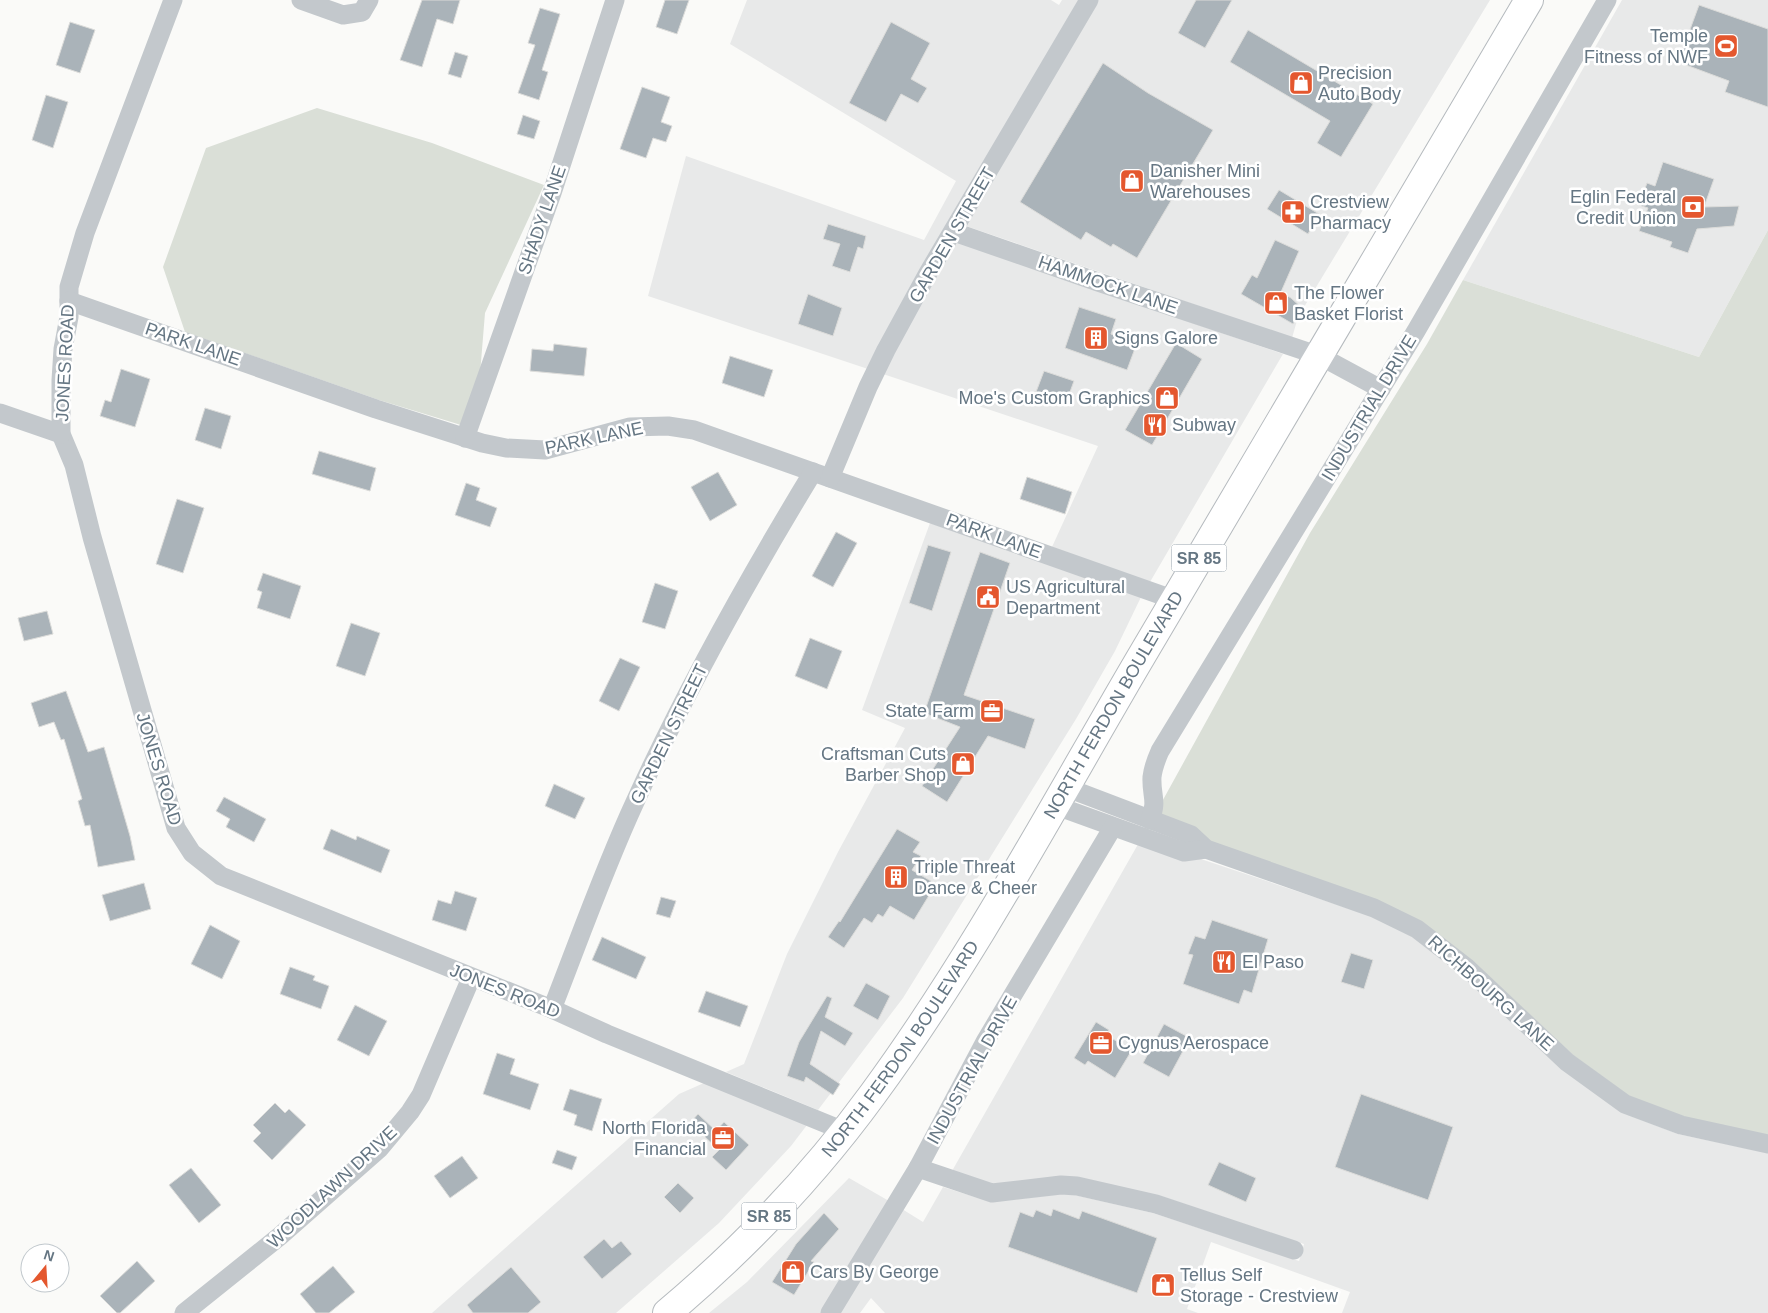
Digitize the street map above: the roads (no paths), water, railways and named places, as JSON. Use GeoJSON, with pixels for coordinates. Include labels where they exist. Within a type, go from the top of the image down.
{"type":"FeatureCollection","features":[{"type":"Feature","properties":{"kind":"main road","name":"NORTH FERDON BOULEVARD"},"geometry":{"type":"LineString","coordinates":[[667,1313],[731,1256],[804,1180],[844,1131],[924,1021],[1060,796],[1529,0]]}},
{"type":"Feature","properties":{"kind":"street","name":"JONES ROAD"},"geometry":{"type":"LineString","coordinates":[[173,0],[85,232],[69,288],[62,365],[61,434],[74,465],[92,537],[176,828],[192,853],[221,876],[552,1009],[607,1034],[844,1131]]}},
{"type":"Feature","properties":{"kind":"street"},"geometry":{"type":"LineString","coordinates":[[301,0],[343,14],[364,6]]}},
{"type":"Feature","properties":{"kind":"street","name":"SHADY LANE"},"geometry":{"type":"LineString","coordinates":[[465,438],[552,193],[615,0]]}},
{"type":"Feature","properties":{"kind":"street","name":"GARDEN STREET"},"geometry":{"type":"LineString","coordinates":[[552,1009],[634,803],[717,636],[822,475],[886,350],[1089,0]]}},
{"type":"Feature","properties":{"kind":"street","name":"INDUSTRIAL DRIVE"},"geometry":{"type":"LineString","coordinates":[[1150,820],[1156,800],[1152,780],[1153,767],[1160,751],[1381,389],[1608,0]]}},
{"type":"Feature","properties":{"kind":"street","name":"HAMMOCK LANE"},"geometry":{"type":"LineString","coordinates":[[954,232],[1320,356],[1381,389]]}},
{"type":"Feature","properties":{"kind":"street","name":"PARK LANE"},"geometry":{"type":"LineString","coordinates":[[69,302],[465,438],[506,448],[545,450],[630,427],[668,426],[694,430],[1175,600]]}},
{"type":"Feature","properties":{"kind":"street"},"geometry":{"type":"LineString","coordinates":[[0,413],[61,434]]}},
{"type":"Feature","properties":{"kind":"street","name":"RICHBOURG LANE"},"geometry":{"type":"LineString","coordinates":[[1060,796],[1150,820],[1191,835],[1206,849],[1374,908],[1417,929],[1466,968],[1567,1062],[1625,1104],[1681,1125],[1768,1144]]}},
{"type":"Feature","properties":{"kind":"street","name":"RICHBOURG LANE"},"geometry":{"type":"LineString","coordinates":[[1060,796],[1113,827],[1184,852],[1206,849]]}},
{"type":"Feature","properties":{"kind":"street","name":"INDUSTRIAL DRIVE"},"geometry":{"type":"LineString","coordinates":[[830,1313],[918,1168],[986,1040],[1113,827]]}},
{"type":"Feature","properties":{"kind":"street","name":"WOODLAWN DRIVE"},"geometry":{"type":"LineString","coordinates":[[184,1313],[280,1236],[380,1148],[394,1133],[421,1095],[471,978]]}},
{"type":"Feature","properties":{"kind":"street"},"geometry":{"type":"LineString","coordinates":[[918,1168],[992,1193],[1061,1185],[1077,1186],[1156,1204],[1294,1250]]}},
{"type":"Feature","properties":{"kind":"place","name":"Temple Fitness of NWF"},"geometry":{"type":"Point","coordinates":[1726,46]}},
{"type":"Feature","properties":{"kind":"place","name":"Precision Auto Body"},"geometry":{"type":"Point","coordinates":[1301,83]}},
{"type":"Feature","properties":{"kind":"place","name":"Danisher Mini Warehouses"},"geometry":{"type":"Point","coordinates":[1132,181]}},
{"type":"Feature","properties":{"kind":"place","name":"Eglin Federal Credit Union"},"geometry":{"type":"Point","coordinates":[1693,207]}},
{"type":"Feature","properties":{"kind":"place","name":"Crestview Pharmacy"},"geometry":{"type":"Point","coordinates":[1293,212]}},
{"type":"Feature","properties":{"kind":"place","name":"The Flower Basket Florist"},"geometry":{"type":"Point","coordinates":[1276,303]}},
{"type":"Feature","properties":{"kind":"place","name":"Signs Galore"},"geometry":{"type":"Point","coordinates":[1096,338]}},
{"type":"Feature","properties":{"kind":"place","name":"Moe's Custom Graphics"},"geometry":{"type":"Point","coordinates":[1167,398]}},
{"type":"Feature","properties":{"kind":"place","name":"Subway"},"geometry":{"type":"Point","coordinates":[1155,425]}},
{"type":"Feature","properties":{"kind":"place","name":"US Agricultural Department"},"geometry":{"type":"Point","coordinates":[988,597]}},
{"type":"Feature","properties":{"kind":"place","name":"State Farm"},"geometry":{"type":"Point","coordinates":[992,711]}},
{"type":"Feature","properties":{"kind":"place","name":"Craftsman Cuts Barber Shop"},"geometry":{"type":"Point","coordinates":[963,764]}},
{"type":"Feature","properties":{"kind":"place","name":"Triple Threat Dance & Cheer"},"geometry":{"type":"Point","coordinates":[896,877]}},
{"type":"Feature","properties":{"kind":"place","name":"El Paso"},"geometry":{"type":"Point","coordinates":[1224,962]}},
{"type":"Feature","properties":{"kind":"place","name":"Cygnus Aerospace"},"geometry":{"type":"Point","coordinates":[1101,1043]}},
{"type":"Feature","properties":{"kind":"place","name":"North Florida Financial"},"geometry":{"type":"Point","coordinates":[723,1138]}},
{"type":"Feature","properties":{"kind":"place","name":"Cars By George"},"geometry":{"type":"Point","coordinates":[793,1272]}},
{"type":"Feature","properties":{"kind":"place","name":"Tellus Self Storage - Crestview"},"geometry":{"type":"Point","coordinates":[1163,1285]}}]}
